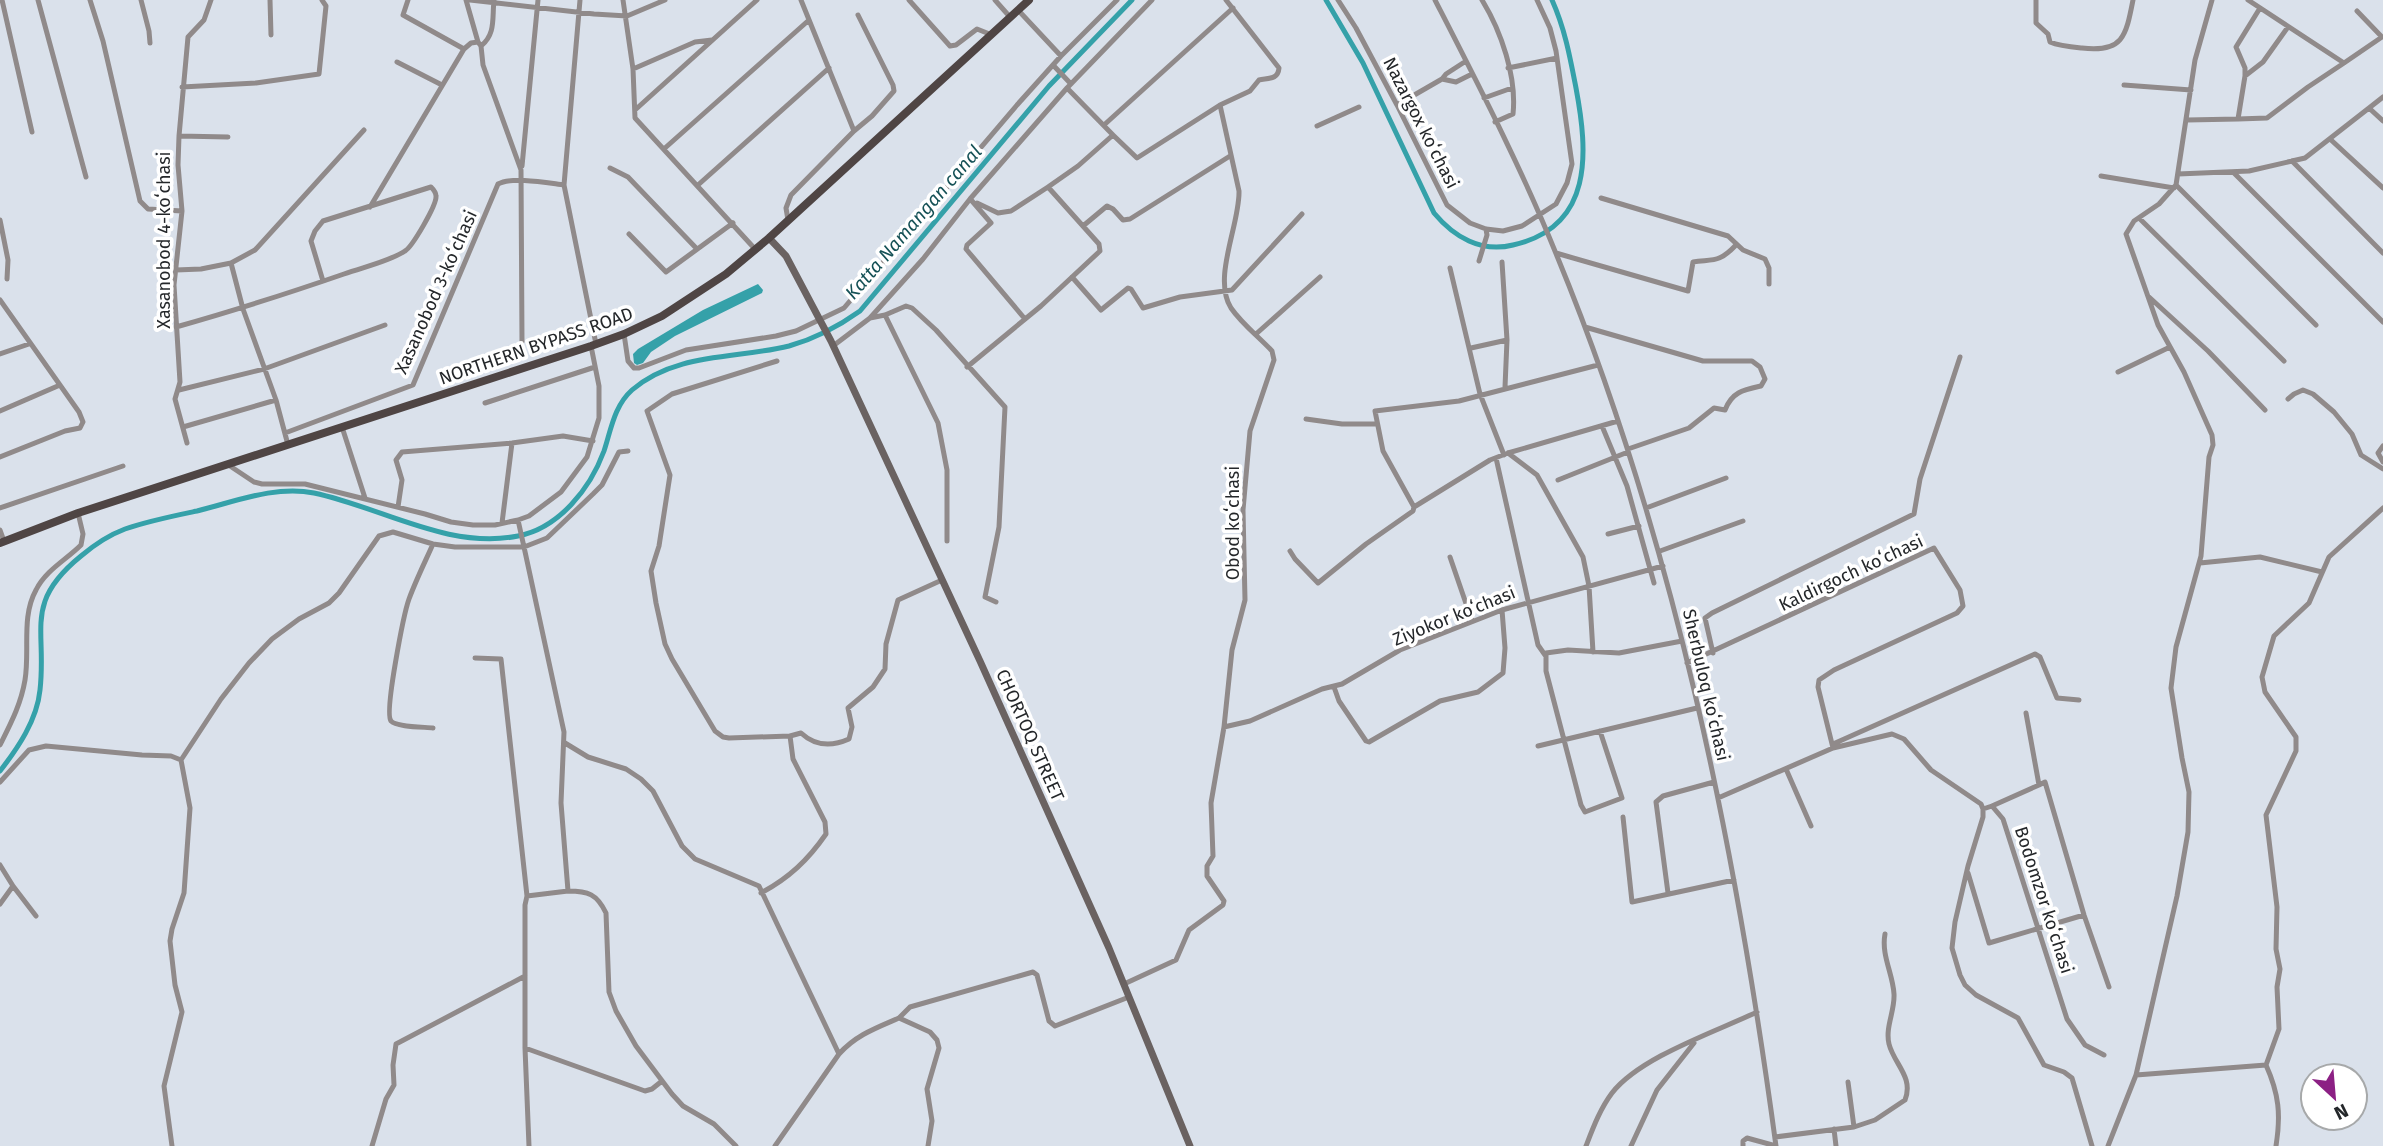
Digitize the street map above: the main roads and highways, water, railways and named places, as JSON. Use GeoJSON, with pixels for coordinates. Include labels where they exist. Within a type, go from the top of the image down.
{"type":"FeatureCollection","features":[{"type":"Feature","properties":{"kind":"main road","name":"NORTHERN BYPASS ROAD"},"geometry":{"type":"LineString","coordinates":[[2,542],[78,513],[593,345],[662,316],[726,274],[769,237],[1029,0]]}},
{"type":"Feature","properties":{"kind":"main road","name":"CHORTOQ STREET"},"geometry":{"type":"LineString","coordinates":[[769,237],[786,256],[820,320],[942,580],[1104,936],[1190,1146]]}},
{"type":"Feature","properties":{"kind":"water"},"geometry":{"type":"Polygon","coordinates":[[[758,284],[763,290],[762,293],[675,336],[651,352],[643,363],[634,363],[633,354],[638,349],[703,310],[758,284]]]}},
{"type":"Feature","properties":{"kind":"waterway","name":"Katta Namangan canal"},"geometry":{"type":"LineString","coordinates":[[0,771],[26,733],[38,701],[44,603],[51,588],[63,573],[96,544],[119,531],[143,524],[284,491],[314,493],[339,499],[415,525],[466,537],[492,539],[518,536],[547,525],[560,516],[581,492],[598,465],[621,403],[632,390],[649,378],[687,363],[789,346],[826,332],[860,311],[1049,86],[1132,0]]}},
{"type":"Feature","properties":{"kind":"waterway","name":"Katta Namangan canal"},"geometry":{"type":"LineString","coordinates":[[1326,0],[1363,63],[1434,213],[1459,236],[1490,247],[1513,245],[1539,236],[1559,222],[1572,204],[1579,184],[1583,161],[1580,112],[1567,43],[1552,0]]}}]}
